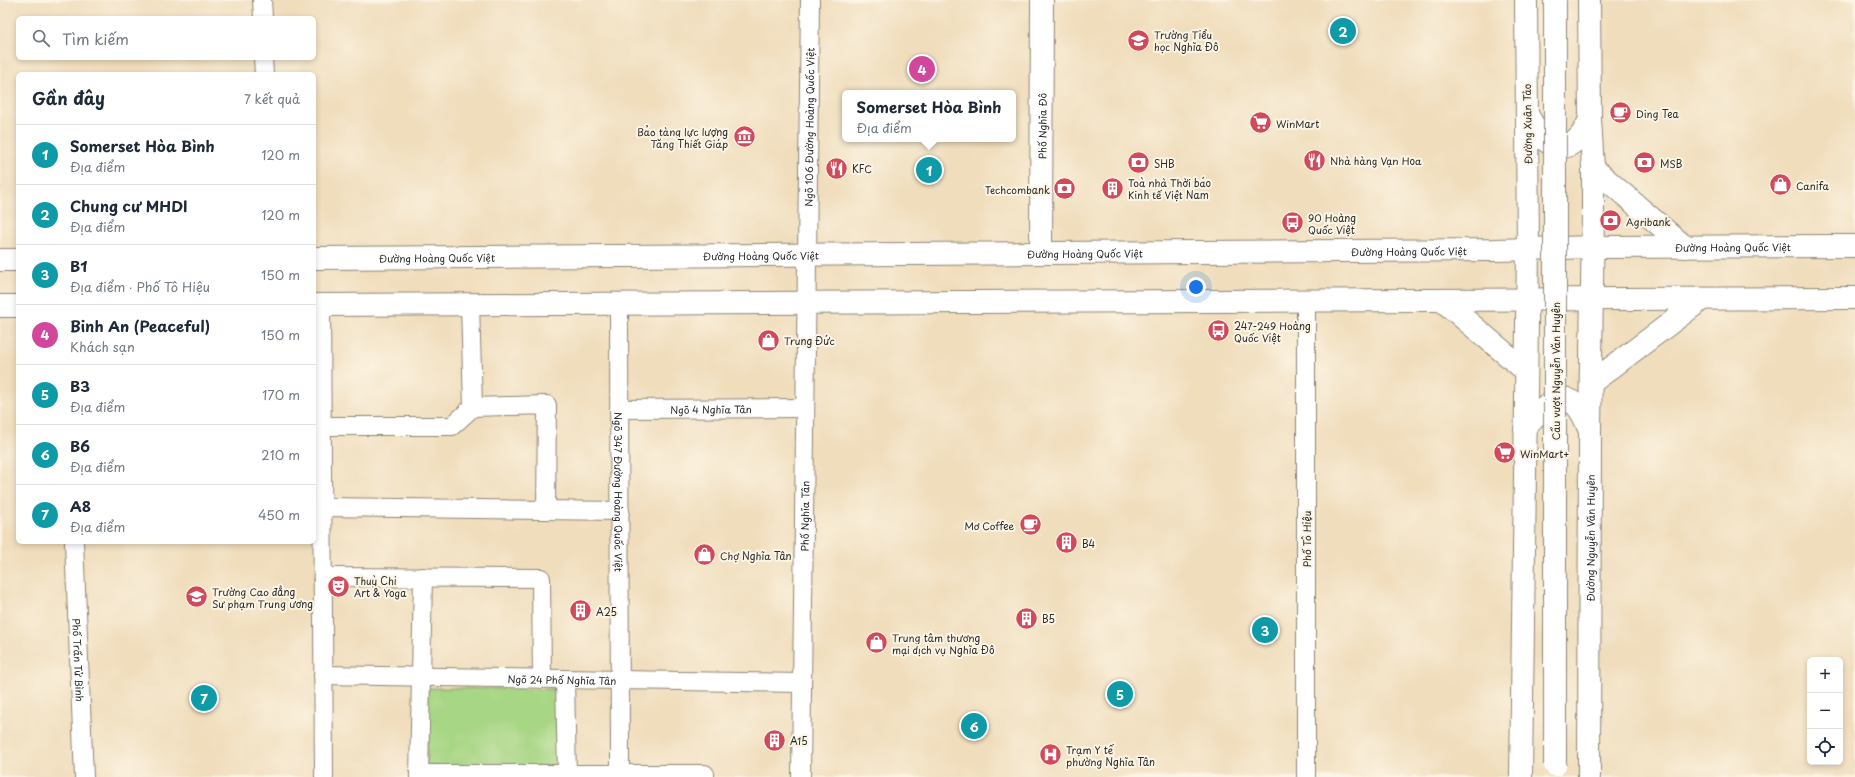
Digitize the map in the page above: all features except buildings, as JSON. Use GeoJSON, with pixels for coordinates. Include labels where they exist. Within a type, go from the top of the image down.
{"type":"FeatureCollection","features":[{"type":"Feature","properties":{"kind":"main road","name":"Phố Nghĩa Đô"},"geometry":{"type":"LineString","coordinates":[[1041,252],[1042,0]]}},
{"type":"Feature","properties":{"kind":"main road","name":"Đường Xuân Tảo"},"geometry":{"type":"LineString","coordinates":[[1526,0],[1528,300]]}},
{"type":"Feature","properties":{"kind":"main road","name":"Cầu vượt Nguyễn Văn Huyên"},"geometry":{"type":"LineString","coordinates":[[1555,0],[1555,773]]}},
{"type":"Feature","properties":{"kind":"main road"},"geometry":{"type":"LineString","coordinates":[[1589,0],[1590,119],[1593,168],[1593,247]]}},
{"type":"Feature","properties":{"kind":"main road"},"geometry":{"type":"LineString","coordinates":[[1527,114],[1545,140],[1554,146],[1566,147],[1575,143],[1584,132],[1590,119]]}},
{"type":"Feature","properties":{"kind":"main road"},"geometry":{"type":"LineString","coordinates":[[1593,168],[1685,247]]}},
{"type":"Feature","properties":{"kind":"main road","name":"Đường Hoàng Quốc Việt"},"geometry":{"type":"LineString","coordinates":[[316,258],[1855,246]]}},
{"type":"Feature","properties":{"kind":"main road","name":"Đường Nguyễn Văn Huyên"},"geometry":{"type":"LineString","coordinates":[[1589,777],[1590,432],[1593,247]]}},
{"type":"Feature","properties":{"kind":"main road"},"geometry":{"type":"LineString","coordinates":[[0,260],[16,260]]}},
{"type":"Feature","properties":{"kind":"main road"},"geometry":{"type":"LineString","coordinates":[[317,305],[1306,300],[1701,300],[1855,298]]}},
{"type":"Feature","properties":{"kind":"main road"},"geometry":{"type":"LineString","coordinates":[[1442,300],[1526,371]]}},
{"type":"Feature","properties":{"kind":"main road"},"geometry":{"type":"LineString","coordinates":[[1521,777],[1528,300]]}},
{"type":"Feature","properties":{"kind":"main road"},"geometry":{"type":"LineString","coordinates":[[1591,383],[1701,300]]}},
{"type":"Feature","properties":{"kind":"main road"},"geometry":{"type":"LineString","coordinates":[[0,306],[16,306]]}},
{"type":"Feature","properties":{"kind":"main road"},"geometry":{"type":"LineString","coordinates":[[1525,429],[1544,405],[1553,400],[1565,399],[1574,403],[1583,414],[1590,432]]}},
{"type":"Feature","properties":{"kind":"street"},"geometry":{"type":"LineString","coordinates":[[262,0],[263,16]]}},
{"type":"Feature","properties":{"kind":"street","name":"Ngõ 106 Đường Hoàng Quốc Việt"},"geometry":{"type":"LineString","coordinates":[[807,255],[810,0]]}},
{"type":"Feature","properties":{"kind":"street"},"geometry":{"type":"LineString","coordinates":[[263,60],[264,72]]}},
{"type":"Feature","properties":{"kind":"street","name":"Phố Nghĩa Tân"},"geometry":{"type":"LineString","coordinates":[[801,777],[804,408],[807,255]]}},
{"type":"Feature","properties":{"kind":"street","name":"Phố Tô Hiệu"},"geometry":{"type":"LineString","coordinates":[[1306,300],[1306,777]]}},
{"type":"Feature","properties":{"kind":"street","name":"Ngõ 347 Đường Hoàng Quốc Việt"},"geometry":{"type":"LineString","coordinates":[[619,303],[620,774]]}},
{"type":"Feature","properties":{"kind":"street"},"geometry":{"type":"LineString","coordinates":[[470,304],[473,407]]}},
{"type":"Feature","properties":{"kind":"street"},"geometry":{"type":"LineString","coordinates":[[317,305],[322,426],[324,777]]}},
{"type":"Feature","properties":{"kind":"street"},"geometry":{"type":"LineString","coordinates":[[322,426],[452,426],[473,407],[547,405],[546,510]]}},
{"type":"Feature","properties":{"kind":"street","name":"Ngõ 4 Nghĩa Tân"},"geometry":{"type":"LineString","coordinates":[[619,409],[804,408]]}},
{"type":"Feature","properties":{"kind":"street"},"geometry":{"type":"LineString","coordinates":[[322,507],[620,511]]}},
{"type":"Feature","properties":{"kind":"street","name":"Phố Trần Tử Bình"},"geometry":{"type":"LineString","coordinates":[[74,544],[84,777]]}},
{"type":"Feature","properties":{"kind":"street"},"geometry":{"type":"LineString","coordinates":[[323,577],[541,578],[542,679]]}},
{"type":"Feature","properties":{"kind":"street"},"geometry":{"type":"LineString","coordinates":[[423,577],[419,775],[705,774],[705,777]]}},
{"type":"Feature","properties":{"kind":"street","name":"Ngõ 24 Phố Nghĩa Tân"},"geometry":{"type":"LineString","coordinates":[[323,675],[801,683]]}},
{"type":"Feature","properties":{"kind":"street"},"geometry":{"type":"LineString","coordinates":[[565,679],[567,775]]}},
{"type":"Feature","properties":{"kind":"green space"},"geometry":{"type":"Polygon","coordinates":[[[427,688],[557,689],[556,767],[427,766],[427,688]]]}},
{"type":"Feature","properties":{"kind":"place","name":"Chung cư MHDI"},"geometry":{"type":"Point","coordinates":[1343,31]}},
{"type":"Feature","properties":{"kind":"place","name":"Trường Tiểu học Nghĩa Đô"},"geometry":{"type":"Point","coordinates":[1138,40]}},
{"type":"Feature","properties":{"kind":"place","name":"Binh An (Peaceful)"},"geometry":{"type":"Point","coordinates":[922,69]}},
{"type":"Feature","properties":{"kind":"place","name":"Ding Tea"},"geometry":{"type":"Point","coordinates":[1621,113]}},
{"type":"Feature","properties":{"kind":"place","name":"WinMart"},"geometry":{"type":"Point","coordinates":[1261,123]}},
{"type":"Feature","properties":{"kind":"place","name":"Bảo tàng lực lượng Tăng Thiết Giáp"},"geometry":{"type":"Point","coordinates":[744,137]}},
{"type":"Feature","properties":{"kind":"place","name":"Nhà hàng Vạn Hoa"},"geometry":{"type":"Point","coordinates":[1315,160]}},
{"type":"Feature","properties":{"kind":"place","name":"SHB"},"geometry":{"type":"Point","coordinates":[1139,163]}},
{"type":"Feature","properties":{"kind":"place","name":"MSB"},"geometry":{"type":"Point","coordinates":[1645,163]}},
{"type":"Feature","properties":{"kind":"place","name":"KFC"},"geometry":{"type":"Point","coordinates":[837,168]}},
{"type":"Feature","properties":{"kind":"place","name":"Somerset Hòa Bình"},"geometry":{"type":"Point","coordinates":[929,170]}},
{"type":"Feature","properties":{"kind":"place","name":"Canifa"},"geometry":{"type":"Point","coordinates":[1781,185]}},
{"type":"Feature","properties":{"kind":"place","name":"Toà nhà Thời báo Kinh tế Việt Nam"},"geometry":{"type":"Point","coordinates":[1113,188]}},
{"type":"Feature","properties":{"kind":"place","name":"Techcombank"},"geometry":{"type":"Point","coordinates":[1065,189]}},
{"type":"Feature","properties":{"kind":"place","name":"Agribank"},"geometry":{"type":"Point","coordinates":[1611,221]}},
{"type":"Feature","properties":{"kind":"place","name":"90 Hoàng Quốc Việt"},"geometry":{"type":"Point","coordinates":[1292,223]}},
{"type":"Feature","properties":{"kind":"place","name":"247-249 Hoàng Quốc Việt"},"geometry":{"type":"Point","coordinates":[1219,331]}},
{"type":"Feature","properties":{"kind":"place","name":"Trung Đức"},"geometry":{"type":"Point","coordinates":[768,340]}},
{"type":"Feature","properties":{"kind":"place","name":"WinMart+"},"geometry":{"type":"Point","coordinates":[1505,453]}},
{"type":"Feature","properties":{"kind":"place","name":"Mơ Coffee"},"geometry":{"type":"Point","coordinates":[1030,525]}},
{"type":"Feature","properties":{"kind":"place","name":"B4"},"geometry":{"type":"Point","coordinates":[1066,543]}},
{"type":"Feature","properties":{"kind":"place","name":"Chợ Nghĩa Tân"},"geometry":{"type":"Point","coordinates":[704,555]}},
{"type":"Feature","properties":{"kind":"place","name":"Thuỳ Chi Art & Yoga"},"geometry":{"type":"Point","coordinates":[339,586]}},
{"type":"Feature","properties":{"kind":"place","name":"Trường Cao đẳng Sư phạm Trung ương"},"geometry":{"type":"Point","coordinates":[196,597]}},
{"type":"Feature","properties":{"kind":"place","name":"A25"},"geometry":{"type":"Point","coordinates":[581,611]}},
{"type":"Feature","properties":{"kind":"place","name":"B5"},"geometry":{"type":"Point","coordinates":[1026,618]}},
{"type":"Feature","properties":{"kind":"place","name":"B1"},"geometry":{"type":"Point","coordinates":[1265,630]}},
{"type":"Feature","properties":{"kind":"place","name":"Trung tâm thương mại dịch vụ Nghĩa Đô"},"geometry":{"type":"Point","coordinates":[877,643]}},
{"type":"Feature","properties":{"kind":"place","name":"B3"},"geometry":{"type":"Point","coordinates":[1120,694]}},
{"type":"Feature","properties":{"kind":"place","name":"A8"},"geometry":{"type":"Point","coordinates":[204,698]}},
{"type":"Feature","properties":{"kind":"place","name":"B6"},"geometry":{"type":"Point","coordinates":[974,726]}},
{"type":"Feature","properties":{"kind":"place","name":"A15"},"geometry":{"type":"Point","coordinates":[775,740]}},
{"type":"Feature","properties":{"kind":"place","name":"Trạm Y tế phường Nghĩa Tân"},"geometry":{"type":"Point","coordinates":[1051,755]}}]}
